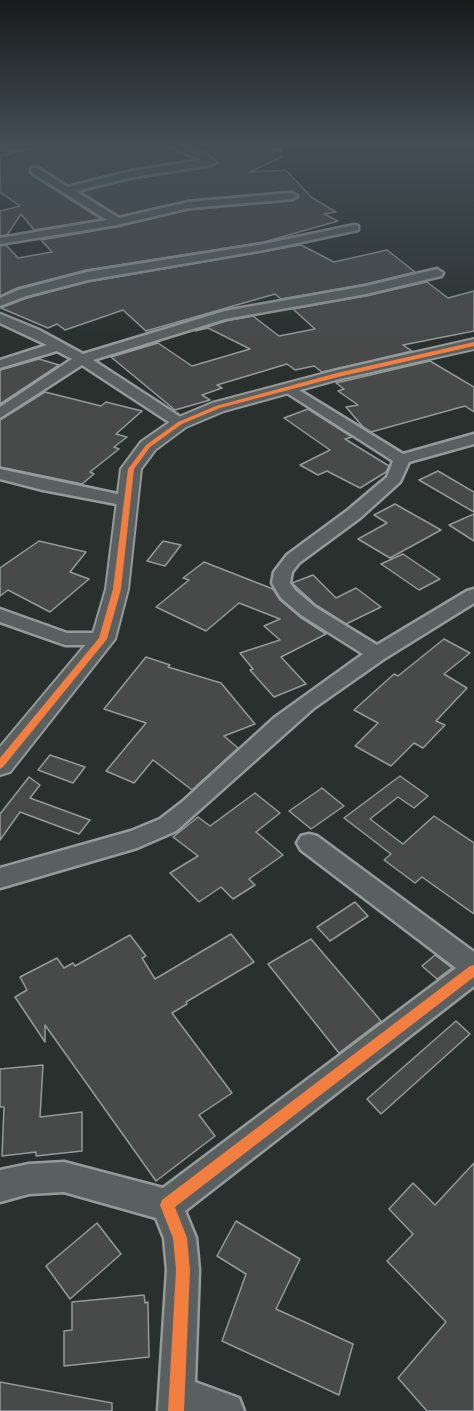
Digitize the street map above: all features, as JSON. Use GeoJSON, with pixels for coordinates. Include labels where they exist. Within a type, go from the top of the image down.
{"type":"FeatureCollection","features":[{"type":"Feature","properties":{"kind":"street"},"geometry":{"type":"LineString","coordinates":[[98,211],[117,222]]}},
{"type":"Feature","properties":{"kind":"street"},"geometry":{"type":"LineString","coordinates":[[0,241],[117,222],[164,211]]}},
{"type":"Feature","properties":{"kind":"street"},"geometry":{"type":"LineString","coordinates":[[0,302],[32,290],[87,276],[273,245],[354,228]]}},
{"type":"Feature","properties":{"kind":"street"},"geometry":{"type":"LineString","coordinates":[[0,414],[82,359],[225,315],[366,290],[437,273]]}},
{"type":"Feature","properties":{"kind":"street"},"geometry":{"type":"LineString","coordinates":[[0,318],[82,359],[180,423]]}},
{"type":"Feature","properties":{"kind":"street"},"geometry":{"type":"LineString","coordinates":[[0,765],[102,639],[117,590],[131,469],[148,446],[180,423],[218,407],[474,344]]}},
{"type":"Feature","properties":{"kind":"street"},"geometry":{"type":"LineString","coordinates":[[0,364],[58,346]]}},
{"type":"Feature","properties":{"kind":"street"},"geometry":{"type":"LineString","coordinates":[[289,388],[401,459],[474,439]]}},
{"type":"Feature","properties":{"kind":"street"},"geometry":{"type":"LineString","coordinates":[[377,654],[308,611],[288,594],[281,583],[283,572],[293,559],[354,514],[394,479],[401,459]]}},
{"type":"Feature","properties":{"kind":"street"},"geometry":{"type":"LineString","coordinates":[[0,474],[43,485],[127,501]]}},
{"type":"Feature","properties":{"kind":"street"},"geometry":{"type":"LineString","coordinates":[[0,878],[137,839],[168,825],[190,808],[282,723],[377,654],[474,595]]}},
{"type":"Feature","properties":{"kind":"street"},"geometry":{"type":"LineString","coordinates":[[0,615],[65,639],[102,639]]}},
{"type":"Feature","properties":{"kind":"street"},"geometry":{"type":"LineString","coordinates":[[167,1205],[474,968],[309,843]]}},
{"type":"Feature","properties":{"kind":"street"},"geometry":{"type":"LineString","coordinates":[[0,1186],[29,1179],[64,1177],[167,1205]]}},
{"type":"Feature","properties":{"kind":"street"},"geometry":{"type":"LineString","coordinates":[[167,1205],[180,1238],[183,1270],[177,1403],[226,1411]]}},
{"type":"Feature","properties":{"kind":"building"},"geometry":{"type":"Polygon","coordinates":[[[0,211],[88,211],[101,219],[34,230],[21,214],[7,235],[0,236],[0,211]]]}},
{"type":"Feature","properties":{"kind":"building"},"geometry":{"type":"Polygon","coordinates":[[[111,211],[142,211],[119,216],[111,211]]]}},
{"type":"Feature","properties":{"kind":"building"},"geometry":{"type":"Polygon","coordinates":[[[185,211],[334,211],[336,212],[324,214],[338,221],[264,242],[86,270],[17,288],[0,296],[0,246],[6,245],[18,258],[52,252],[41,240],[117,227],[185,211]]]}},
{"type":"Feature","properties":{"kind":"building"},"geometry":{"type":"Polygon","coordinates":[[[301,245],[334,262],[387,250],[415,272],[366,284],[281,299],[275,294],[146,331],[123,310],[65,330],[57,324],[48,328],[1,308],[27,298],[88,282],[301,245]]]}},
{"type":"Feature","properties":{"kind":"building"},"geometry":{"type":"Polygon","coordinates":[[[427,282],[448,298],[474,291],[474,331],[403,345],[412,351],[322,372],[314,366],[295,370],[287,364],[217,385],[222,388],[202,395],[210,400],[175,410],[111,357],[158,343],[192,366],[250,349],[208,328],[195,331],[226,321],[253,316],[279,336],[315,329],[293,309],[427,282]]]}},
{"type":"Feature","properties":{"kind":"building"},"geometry":{"type":"Polygon","coordinates":[[[39,359],[59,365],[0,404],[0,370],[39,359]]]}},
{"type":"Feature","properties":{"kind":"building"},"geometry":{"type":"Polygon","coordinates":[[[430,361],[474,387],[474,412],[465,406],[371,432],[363,427],[346,407],[358,405],[338,391],[344,389],[336,383],[430,361]]]}},
{"type":"Feature","properties":{"kind":"building"},"geometry":{"type":"Polygon","coordinates":[[[45,392],[101,406],[106,402],[142,411],[116,434],[127,437],[114,447],[119,449],[90,472],[94,474],[82,484],[0,467],[0,420],[45,392]]]}},
{"type":"Feature","properties":{"kind":"building"},"geometry":{"type":"Polygon","coordinates":[[[308,409],[352,437],[345,439],[389,466],[386,472],[360,488],[327,471],[318,475],[300,465],[330,450],[284,418],[308,409]]]}},
{"type":"Feature","properties":{"kind":"building"},"geometry":{"type":"Polygon","coordinates":[[[438,471],[474,492],[474,512],[419,480],[438,471]]]}},
{"type":"Feature","properties":{"kind":"building"},"geometry":{"type":"Polygon","coordinates":[[[395,504],[441,530],[390,558],[358,539],[387,523],[374,515],[395,504]]]}},
{"type":"Feature","properties":{"kind":"building"},"geometry":{"type":"Polygon","coordinates":[[[474,514],[474,541],[449,525],[474,514]]]}},
{"type":"Feature","properties":{"kind":"building"},"geometry":{"type":"Polygon","coordinates":[[[39,541],[86,552],[70,572],[89,579],[50,612],[8,590],[0,596],[0,568],[39,541]]]}},
{"type":"Feature","properties":{"kind":"building"},"geometry":{"type":"Polygon","coordinates":[[[163,541],[181,545],[165,566],[147,561],[163,541]]]}},
{"type":"Feature","properties":{"kind":"building"},"geometry":{"type":"Polygon","coordinates":[[[403,554],[440,579],[419,590],[381,564],[403,554]]]}},
{"type":"Feature","properties":{"kind":"building"},"geometry":{"type":"Polygon","coordinates":[[[204,562],[273,589],[280,600],[300,617],[326,634],[281,657],[306,684],[274,697],[250,670],[253,669],[240,653],[280,640],[264,626],[280,619],[239,603],[206,631],[156,607],[189,580],[183,578],[204,562]]]}},
{"type":"Feature","properties":{"kind":"building"},"geometry":{"type":"Polygon","coordinates":[[[313,575],[336,598],[356,588],[381,607],[346,624],[316,605],[292,583],[313,575]]]}},
{"type":"Feature","properties":{"kind":"building"},"geometry":{"type":"Polygon","coordinates":[[[444,639],[470,653],[444,674],[467,688],[436,721],[445,725],[423,748],[414,743],[391,766],[355,746],[378,723],[354,710],[394,674],[398,676],[444,639]]]}},
{"type":"Feature","properties":{"kind":"building"},"geometry":{"type":"Polygon","coordinates":[[[146,657],[170,665],[168,667],[221,683],[255,724],[224,736],[238,748],[192,790],[153,760],[134,783],[106,771],[146,723],[104,709],[146,657]]]}},
{"type":"Feature","properties":{"kind":"building"},"geometry":{"type":"Polygon","coordinates":[[[50,755],[85,767],[73,783],[38,770],[50,755]]]}},
{"type":"Feature","properties":{"kind":"building"},"geometry":{"type":"Polygon","coordinates":[[[400,776],[428,796],[414,808],[398,797],[370,819],[403,844],[434,816],[474,843],[474,914],[422,877],[415,883],[384,860],[391,854],[344,818],[400,776]]]}},
{"type":"Feature","properties":{"kind":"building"},"geometry":{"type":"Polygon","coordinates":[[[29,777],[40,785],[30,798],[90,820],[79,834],[20,812],[0,840],[0,814],[29,777]]]}},
{"type":"Feature","properties":{"kind":"building"},"geometry":{"type":"Polygon","coordinates":[[[322,788],[344,806],[311,829],[289,811],[322,788]]]}},
{"type":"Feature","properties":{"kind":"building"},"geometry":{"type":"Polygon","coordinates":[[[255,793],[280,813],[256,832],[283,855],[249,879],[255,885],[233,899],[221,887],[199,902],[170,873],[198,856],[173,837],[198,817],[210,826],[255,793]]]}},
{"type":"Feature","properties":{"kind":"building"},"geometry":{"type":"Polygon","coordinates":[[[355,902],[368,916],[330,941],[317,927],[355,902]]]}},
{"type":"Feature","properties":{"kind":"building"},"geometry":{"type":"Polygon","coordinates":[[[231,934],[254,962],[186,1002],[187,1004],[172,1013],[232,1093],[199,1115],[215,1136],[156,1181],[45,1025],[45,1042],[15,997],[27,990],[20,977],[57,958],[64,968],[73,963],[75,966],[130,935],[146,956],[142,958],[155,979],[231,934]]]}},
{"type":"Feature","properties":{"kind":"building"},"geometry":{"type":"Polygon","coordinates":[[[311,939],[381,1021],[339,1053],[268,964],[311,939]]]}},
{"type":"Feature","properties":{"kind":"building"},"geometry":{"type":"Polygon","coordinates":[[[435,955],[452,968],[437,979],[422,966],[435,955]]]}},
{"type":"Feature","properties":{"kind":"building"},"geometry":{"type":"Polygon","coordinates":[[[456,1021],[470,1034],[381,1114],[367,1099],[456,1021]]]}},
{"type":"Feature","properties":{"kind":"building"},"geometry":{"type":"Polygon","coordinates":[[[43,1065],[40,1117],[82,1112],[82,1151],[36,1156],[36,1152],[2,1156],[4,1107],[0,1107],[0,1069],[43,1065]]]}},
{"type":"Feature","properties":{"kind":"building"},"geometry":{"type":"Polygon","coordinates":[[[474,1163],[474,1411],[427,1411],[398,1378],[446,1322],[387,1261],[413,1234],[389,1209],[413,1183],[435,1205],[474,1163]]]}},
{"type":"Feature","properties":{"kind":"building"},"geometry":{"type":"Polygon","coordinates":[[[236,1221],[300,1259],[276,1309],[353,1344],[339,1395],[222,1341],[246,1274],[217,1256],[236,1221]]]}},
{"type":"Feature","properties":{"kind":"building"},"geometry":{"type":"Polygon","coordinates":[[[97,1223],[121,1254],[70,1299],[46,1266],[97,1223]]]}},
{"type":"Feature","properties":{"kind":"building"},"geometry":{"type":"Polygon","coordinates":[[[144,1295],[145,1303],[148,1302],[149,1357],[64,1366],[64,1331],[72,1330],[72,1302],[144,1295]]]}},
{"type":"Feature","properties":{"kind":"building"},"geometry":{"type":"Polygon","coordinates":[[[0,1382],[112,1403],[112,1411],[0,1411],[0,1382]]]}},
{"type":"Feature","properties":{"kind":"cycle path"},"geometry":{"type":"LineString","coordinates":[[0,765],[103,639],[117,589],[131,469],[148,446],[180,423],[218,407],[337,375],[474,344]]}},
{"type":"Feature","properties":{"kind":"cycle path"},"geometry":{"type":"LineString","coordinates":[[176,1411],[183,1270],[180,1238],[167,1205],[474,970]]}}]}
